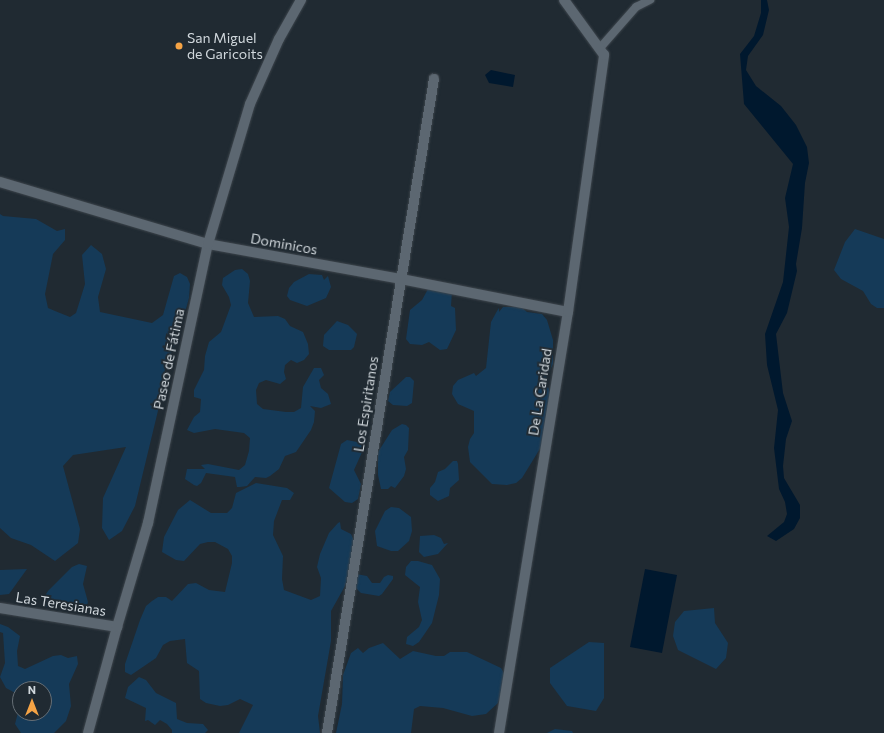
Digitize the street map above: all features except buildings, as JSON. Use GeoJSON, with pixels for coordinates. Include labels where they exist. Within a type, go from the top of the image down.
{"type":"FeatureCollection","features":[{"type":"Feature","properties":{"kind":"street","name":"Paseo de Fátima"},"geometry":{"type":"LineString","coordinates":[[88,733],[116,627],[148,523],[208,244],[250,104],[279,40],[301,0]]}},
{"type":"Feature","properties":{"kind":"street"},"geometry":{"type":"LineString","coordinates":[[564,0],[602,52]]}},
{"type":"Feature","properties":{"kind":"street","name":"De La Caridad"},"geometry":{"type":"LineString","coordinates":[[499,733],[568,312],[602,52]]}},
{"type":"Feature","properties":{"kind":"street","name":"Los Espiritanos"},"geometry":{"type":"LineString","coordinates":[[326,733],[434,79]]}},
{"type":"Feature","properties":{"kind":"street","name":"Dominicos"},"geometry":{"type":"LineString","coordinates":[[0,182],[208,244],[401,279],[568,312]]}},
{"type":"Feature","properties":{"kind":"street","name":"Las Teresianas"},"geometry":{"type":"LineString","coordinates":[[0,608],[116,627]]}},
{"type":"Feature","properties":{"kind":"lane"},"geometry":{"type":"LineString","coordinates":[[602,52],[636,7],[650,0]]}},
{"type":"Feature","properties":{"kind":"shaded area"},"geometry":{"type":"Polygon","coordinates":[[[761,0],[767,0],[769,10],[763,35],[748,56],[746,70],[756,86],[781,106],[796,125],[807,147],[809,163],[805,183],[802,228],[796,264],[797,271],[787,313],[776,334],[783,393],[792,421],[786,439],[783,466],[784,478],[800,505],[800,518],[794,529],[776,541],[767,536],[784,522],[787,514],[785,502],[779,489],[774,448],[778,410],[767,365],[765,334],[783,282],[789,227],[785,198],[793,164],[744,104],[740,54],[754,36],[761,13],[761,0]]]}},
{"type":"Feature","properties":{"kind":"shaded area"},"geometry":{"type":"Polygon","coordinates":[[[491,70],[515,75],[513,87],[489,83],[485,75],[491,70]]]}},
{"type":"Feature","properties":{"kind":"shaded area"},"geometry":{"type":"Polygon","coordinates":[[[0,214],[3,216],[36,219],[57,231],[65,229],[65,240],[53,254],[45,294],[48,308],[70,317],[76,313],[85,284],[82,255],[91,245],[102,254],[106,269],[98,297],[100,312],[152,323],[163,315],[174,276],[180,273],[187,277],[190,284],[189,298],[179,334],[165,368],[163,390],[135,506],[122,531],[109,540],[102,528],[103,498],[126,447],[73,455],[63,466],[80,529],[78,543],[55,561],[31,545],[11,538],[0,528],[0,214]]]}},
{"type":"Feature","properties":{"kind":"shaded area"},"geometry":{"type":"Polygon","coordinates":[[[855,229],[884,239],[884,308],[877,308],[871,304],[863,291],[841,279],[834,270],[845,242],[855,229]]]}},
{"type":"Feature","properties":{"kind":"shaded area"},"geometry":{"type":"Polygon","coordinates":[[[242,269],[248,274],[250,281],[248,303],[254,317],[278,316],[285,319],[290,326],[303,332],[308,344],[309,354],[304,360],[297,363],[291,360],[285,365],[284,372],[286,379],[280,384],[266,380],[259,383],[256,390],[257,404],[263,409],[294,412],[301,408],[303,387],[314,368],[321,368],[324,375],[319,380],[321,388],[328,394],[331,404],[321,408],[310,406],[315,411],[314,422],[311,430],[296,452],[285,456],[279,469],[270,476],[266,478],[255,477],[247,486],[237,487],[235,477],[206,473],[201,483],[197,486],[185,479],[187,469],[205,469],[201,465],[208,464],[239,470],[245,465],[249,451],[250,438],[244,433],[215,429],[194,433],[187,430],[194,417],[200,412],[201,399],[194,397],[194,390],[204,370],[205,356],[209,342],[221,332],[231,305],[229,297],[222,285],[223,278],[235,270],[242,269]]]}},
{"type":"Feature","properties":{"kind":"shaded area"},"geometry":{"type":"Polygon","coordinates":[[[309,274],[322,275],[324,280],[328,276],[331,287],[326,298],[307,306],[290,300],[287,296],[289,288],[294,282],[309,274]]]}},
{"type":"Feature","properties":{"kind":"shaded area"},"geometry":{"type":"Polygon","coordinates":[[[428,289],[452,291],[451,306],[455,308],[456,330],[447,349],[440,350],[429,342],[422,345],[410,344],[406,339],[410,310],[422,300],[428,289]]]}},
{"type":"Feature","properties":{"kind":"shaded area"},"geometry":{"type":"Polygon","coordinates":[[[503,307],[521,307],[527,312],[542,314],[547,320],[553,340],[553,364],[543,385],[542,391],[548,387],[552,397],[541,447],[522,478],[516,483],[507,485],[492,484],[470,462],[468,447],[470,439],[474,433],[474,411],[458,404],[452,394],[453,386],[458,380],[474,373],[476,376],[486,368],[491,322],[499,308],[499,312],[503,307]]]}},
{"type":"Feature","properties":{"kind":"shaded area"},"geometry":{"type":"Polygon","coordinates":[[[337,321],[348,325],[357,334],[354,347],[351,350],[329,350],[323,346],[324,335],[337,321]]]}},
{"type":"Feature","properties":{"kind":"shaded area"},"geometry":{"type":"Polygon","coordinates":[[[406,377],[410,377],[414,381],[412,403],[407,406],[393,405],[388,401],[390,392],[406,377]]]}},
{"type":"Feature","properties":{"kind":"shaded area"},"geometry":{"type":"Polygon","coordinates":[[[402,424],[409,428],[408,450],[404,457],[406,469],[404,476],[395,488],[391,486],[388,489],[381,489],[378,475],[378,452],[392,430],[402,424]]]}},
{"type":"Feature","properties":{"kind":"shaded area"},"geometry":{"type":"Polygon","coordinates":[[[347,440],[362,443],[363,450],[354,470],[361,484],[358,499],[352,503],[345,502],[329,488],[341,444],[347,440]]]}},
{"type":"Feature","properties":{"kind":"shaded area"},"geometry":{"type":"Polygon","coordinates":[[[453,461],[457,461],[458,464],[459,480],[450,488],[449,496],[438,501],[430,495],[430,488],[435,482],[438,472],[445,469],[453,461]]]}},
{"type":"Feature","properties":{"kind":"shaded area"},"geometry":{"type":"Polygon","coordinates":[[[256,483],[287,488],[294,493],[290,500],[282,500],[274,521],[273,535],[283,556],[282,579],[284,590],[311,600],[320,596],[321,578],[317,567],[320,554],[329,533],[338,523],[340,522],[341,529],[351,534],[356,545],[355,558],[345,586],[331,611],[331,641],[318,716],[320,733],[239,733],[253,705],[240,699],[228,705],[220,706],[206,703],[200,699],[199,671],[187,663],[185,639],[170,641],[163,645],[156,658],[131,675],[125,672],[125,664],[140,620],[146,606],[152,601],[158,597],[166,597],[172,601],[188,584],[196,583],[209,590],[225,592],[232,563],[232,556],[228,549],[215,542],[200,544],[184,561],[176,560],[162,552],[164,537],[178,510],[190,500],[211,513],[227,513],[232,508],[236,493],[256,483]]]}},
{"type":"Feature","properties":{"kind":"shaded area"},"geometry":{"type":"Polygon","coordinates":[[[391,507],[399,508],[411,517],[412,531],[409,541],[398,551],[391,551],[377,546],[375,531],[385,511],[391,507]]]}},
{"type":"Feature","properties":{"kind":"shaded area"},"geometry":{"type":"Polygon","coordinates":[[[434,535],[441,538],[444,544],[448,543],[438,554],[424,557],[419,552],[420,536],[434,535]]]}},
{"type":"Feature","properties":{"kind":"shaded area"},"geometry":{"type":"Polygon","coordinates":[[[411,561],[418,561],[432,565],[440,579],[439,595],[432,623],[419,642],[413,646],[406,644],[407,637],[419,627],[422,620],[418,602],[420,587],[405,575],[406,567],[411,561]]]}},
{"type":"Feature","properties":{"kind":"shaded area"},"geometry":{"type":"Polygon","coordinates":[[[79,564],[87,566],[83,584],[88,602],[86,609],[76,612],[58,606],[46,607],[42,605],[44,597],[48,591],[72,567],[79,564]]]}},
{"type":"Feature","properties":{"kind":"shaded area"},"geometry":{"type":"Polygon","coordinates":[[[27,569],[9,594],[0,595],[0,570],[27,569]]]}},
{"type":"Feature","properties":{"kind":"shaded area"},"geometry":{"type":"Polygon","coordinates":[[[645,569],[677,575],[662,653],[630,647],[645,569]]]}},
{"type":"Feature","properties":{"kind":"shaded area"},"geometry":{"type":"Polygon","coordinates":[[[356,574],[367,576],[372,583],[380,583],[384,577],[388,575],[393,576],[393,579],[379,596],[361,593],[356,588],[356,574]]]}},
{"type":"Feature","properties":{"kind":"shaded area"},"geometry":{"type":"Polygon","coordinates":[[[714,608],[715,623],[728,643],[726,658],[716,669],[678,650],[673,636],[675,622],[684,611],[714,608]]]}},
{"type":"Feature","properties":{"kind":"shaded area"},"geometry":{"type":"Polygon","coordinates":[[[0,624],[8,627],[20,636],[17,651],[18,666],[25,669],[53,656],[61,655],[68,658],[77,656],[78,664],[69,684],[71,706],[66,721],[54,733],[21,733],[15,724],[16,721],[52,721],[52,681],[12,681],[12,691],[6,688],[0,677],[5,663],[3,633],[0,632],[0,624]]]}},
{"type":"Feature","properties":{"kind":"shaded area"},"geometry":{"type":"Polygon","coordinates":[[[589,642],[604,643],[604,698],[596,711],[567,706],[550,683],[550,668],[589,642]]]}},
{"type":"Feature","properties":{"kind":"shaded area"},"geometry":{"type":"Polygon","coordinates":[[[383,643],[400,659],[413,651],[436,656],[444,656],[450,652],[467,652],[501,668],[505,675],[505,682],[498,703],[486,714],[472,716],[443,708],[420,706],[414,709],[411,733],[336,733],[342,704],[343,675],[351,653],[358,648],[363,653],[369,648],[383,643]]]}},
{"type":"Feature","properties":{"kind":"shaded area"},"geometry":{"type":"Polygon","coordinates":[[[139,677],[146,680],[156,693],[176,703],[177,719],[187,723],[203,724],[208,730],[205,733],[172,733],[172,730],[167,724],[160,720],[155,725],[148,720],[145,721],[146,708],[125,698],[128,687],[139,677]]]}},
{"type":"Feature","properties":{"kind":"shaded area"},"geometry":{"type":"Polygon","coordinates":[[[555,729],[572,731],[573,733],[547,733],[555,729]]]}},
{"type":"Feature","properties":{"kind":"place","name":"San Miguel de Garicoits"},"geometry":{"type":"Point","coordinates":[179,46]}}]}
